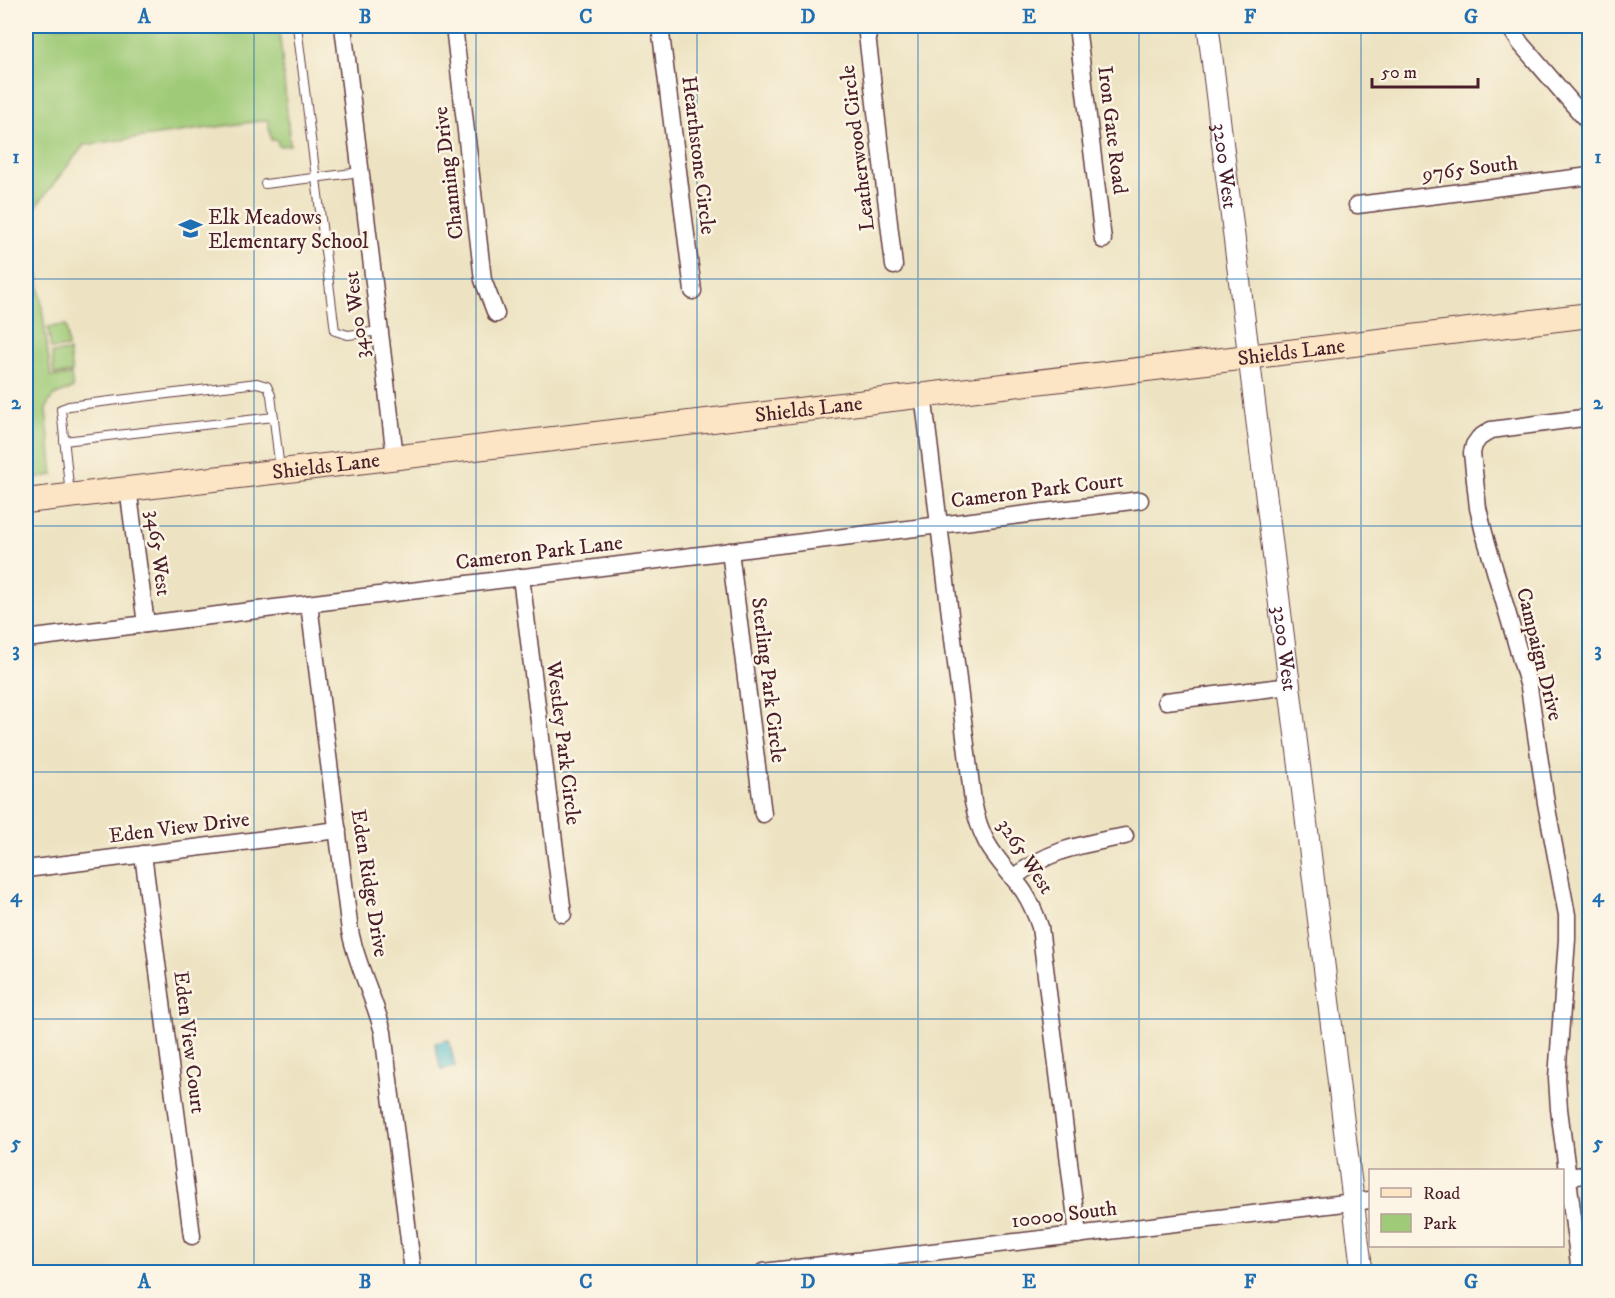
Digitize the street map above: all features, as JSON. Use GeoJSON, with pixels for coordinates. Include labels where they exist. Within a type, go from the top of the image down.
{"type":"FeatureCollection","features":[{"type":"Feature","properties":{"kind":"main road","name":"Shields Lane"},"geometry":{"type":"LineString","coordinates":[[26,501],[1590,315]]}},
{"type":"Feature","properties":{"kind":"street","name":"3400 West"},"geometry":{"type":"LineString","coordinates":[[343,26],[395,457]]}},
{"type":"Feature","properties":{"kind":"street","name":"Channing Drive"},"geometry":{"type":"LineString","coordinates":[[454,26],[483,280],[496,314]]}},
{"type":"Feature","properties":{"kind":"street","name":"Hearthstone Circle"},"geometry":{"type":"LineString","coordinates":[[660,26],[693,291]]}},
{"type":"Feature","properties":{"kind":"street","name":"Leatherwood Circle"},"geometry":{"type":"LineString","coordinates":[[866,26],[894,266]]}},
{"type":"Feature","properties":{"kind":"street","name":"Iron Gate Road"},"geometry":{"type":"LineString","coordinates":[[1077,26],[1103,240]]}},
{"type":"Feature","properties":{"kind":"street","name":"3200 West"},"geometry":{"type":"LineString","coordinates":[[1208,26],[1290,686],[1362,1202],[1362,1272]]}},
{"type":"Feature","properties":{"kind":"street"},"geometry":{"type":"LineString","coordinates":[[1509,26],[1526,50],[1590,124]]}},
{"type":"Feature","properties":{"kind":"street","name":"9765 South"},"geometry":{"type":"LineString","coordinates":[[1357,206],[1590,176]]}},
{"type":"Feature","properties":{"kind":"street","name":"3265 West"},"geometry":{"type":"LineString","coordinates":[[924,394],[973,802],[978,824],[987,844],[1034,909],[1040,927],[1078,1235]]}},
{"type":"Feature","properties":{"kind":"street","name":"Campaign Drive"},"geometry":{"type":"LineString","coordinates":[[1580,1272],[1565,1177],[1557,1078],[1567,915],[1546,803],[1533,705],[1484,533],[1478,508],[1472,453],[1479,438],[1491,429],[1590,417]]}},
{"type":"Feature","properties":{"kind":"street","name":"3465 West"},"geometry":{"type":"LineString","coordinates":[[129,488],[146,624]]}},
{"type":"Feature","properties":{"kind":"street","name":"Cameron Park Court"},"geometry":{"type":"LineString","coordinates":[[939,525],[1140,500]]}},
{"type":"Feature","properties":{"kind":"street","name":"Cameron Park Lane"},"geometry":{"type":"LineString","coordinates":[[26,639],[939,525]]}},
{"type":"Feature","properties":{"kind":"street","name":"Sterling Park Circle"},"geometry":{"type":"LineString","coordinates":[[730,551],[763,814]]}},
{"type":"Feature","properties":{"kind":"street","name":"Westley Park Circle"},"geometry":{"type":"LineString","coordinates":[[521,577],[562,914]]}},
{"type":"Feature","properties":{"kind":"street","name":"Eden Ridge Drive"},"geometry":{"type":"LineString","coordinates":[[309,604],[354,950],[383,1032],[413,1272]]}},
{"type":"Feature","properties":{"kind":"street"},"geometry":{"type":"LineString","coordinates":[[1166,701],[1290,686]]}},
{"type":"Feature","properties":{"kind":"street","name":"Eden View Drive"},"geometry":{"type":"LineString","coordinates":[[26,868],[338,830]]}},
{"type":"Feature","properties":{"kind":"street"},"geometry":{"type":"LineString","coordinates":[[1013,878],[1037,860],[1051,854],[1125,836]]}},
{"type":"Feature","properties":{"kind":"street","name":"Eden View Court"},"geometry":{"type":"LineString","coordinates":[[143,854],[192,1236]]}},
{"type":"Feature","properties":{"kind":"street"},"geometry":{"type":"LineString","coordinates":[[1565,1177],[1590,1174]]}},
{"type":"Feature","properties":{"kind":"street","name":"10000 South"},"geometry":{"type":"LineString","coordinates":[[763,1272],[1362,1202]]}},
{"type":"Feature","properties":{"kind":"lane"},"geometry":{"type":"LineString","coordinates":[[297,26],[335,331],[348,335],[380,332]]}},
{"type":"Feature","properties":{"kind":"lane"},"geometry":{"type":"LineString","coordinates":[[265,184],[362,172]]}},
{"type":"Feature","properties":{"kind":"lane"},"geometry":{"type":"LineString","coordinates":[[70,496],[61,409],[69,406],[245,384],[257,383],[267,386],[271,395],[280,471]]}},
{"type":"Feature","properties":{"kind":"lane"},"geometry":{"type":"LineString","coordinates":[[64,441],[274,417]]}},
{"type":"Feature","properties":{"kind":"green space"},"geometry":{"type":"Polygon","coordinates":[[[26,26],[279,26],[290,145],[279,146],[277,140],[271,140],[268,120],[84,145],[30,214],[51,377],[71,375],[73,388],[53,397],[46,410],[53,475],[26,479],[26,26]]]}},
{"type":"Feature","properties":{"kind":"green space"},"geometry":{"type":"Polygon","coordinates":[[[66,325],[68,347],[51,349],[48,327],[66,325]]]}},
{"type":"Feature","properties":{"kind":"green space"},"geometry":{"type":"Polygon","coordinates":[[[69,351],[72,373],[54,375],[52,353],[69,351]]]}},
{"type":"Feature","properties":{"kind":"water"},"geometry":{"type":"Polygon","coordinates":[[[449,1040],[455,1067],[441,1070],[435,1043],[449,1040]]]}},
{"type":"Feature","properties":{"kind":"place","name":"Elk Meadows Elementary School"},"geometry":{"type":"Point","coordinates":[190,229]}}]}
